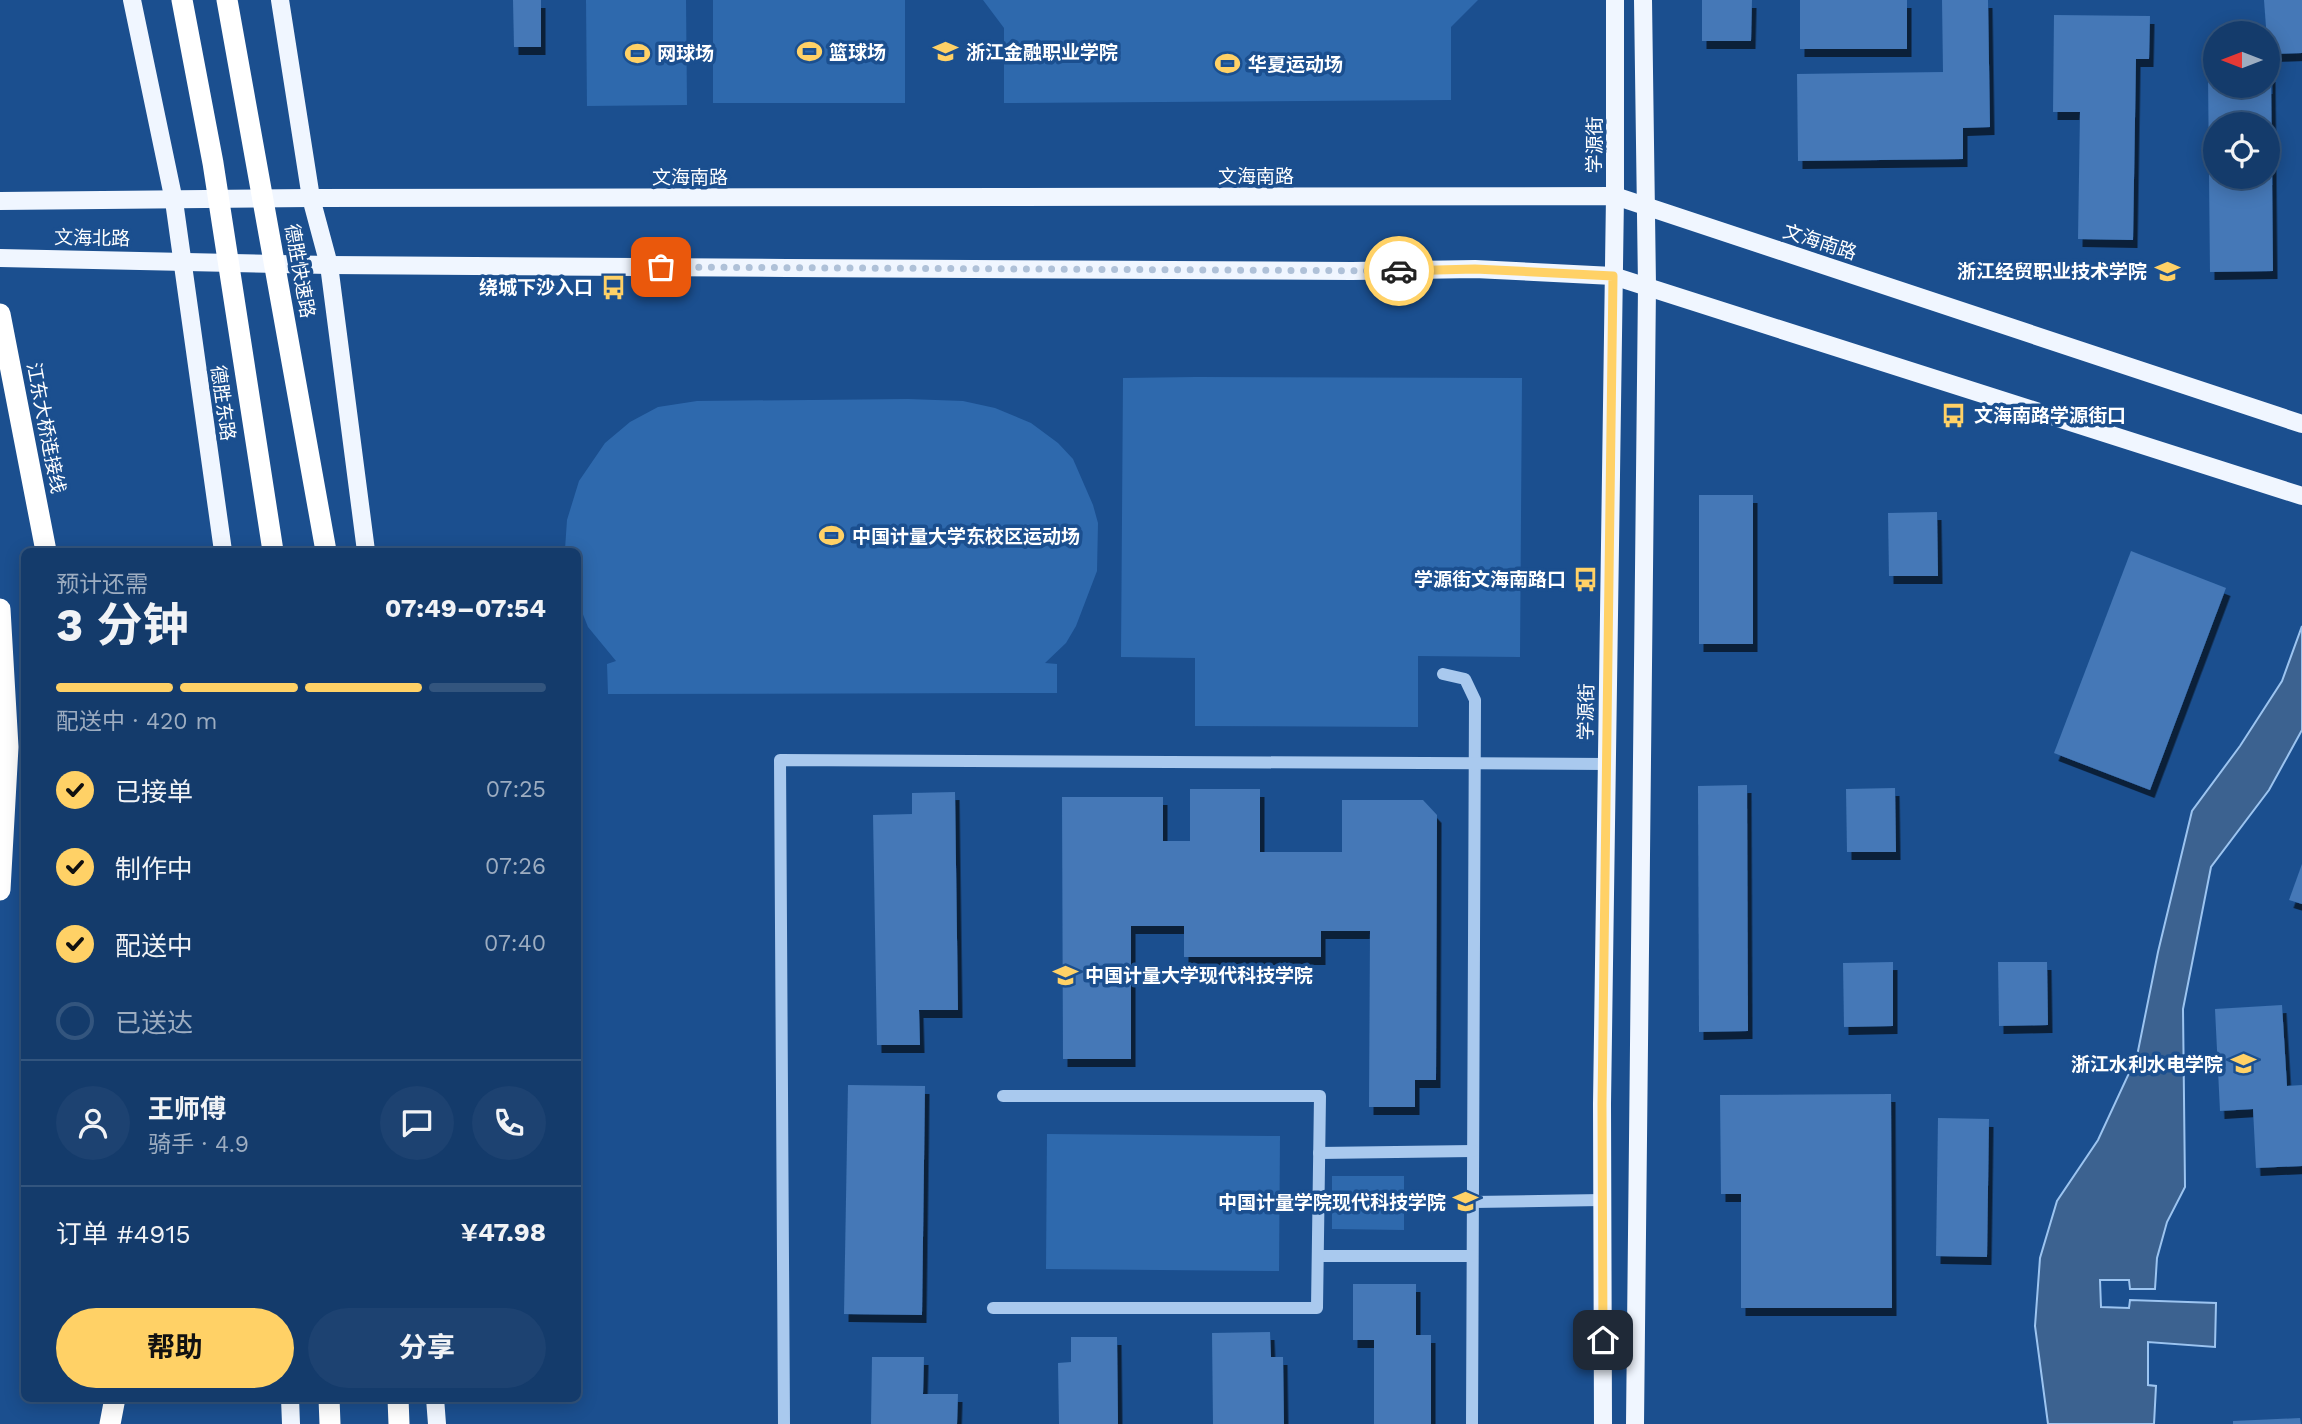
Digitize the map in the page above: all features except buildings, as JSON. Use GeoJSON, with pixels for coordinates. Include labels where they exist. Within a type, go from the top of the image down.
{"type":"FeatureCollection","features":[{"type":"Feature","properties":{"kind":"highway"},"geometry":{"type":"LineString","coordinates":[[182,0],[213,163],[273,548]]}},
{"type":"Feature","properties":{"kind":"highway","name":"德胜快速路"},"geometry":{"type":"LineString","coordinates":[[227,0],[326,548]]}},
{"type":"Feature","properties":{"kind":"highway","name":"江东大桥连接线"},"geometry":{"type":"LineString","coordinates":[[0,314],[45,548]]}},
{"type":"Feature","properties":{"kind":"highway"},"geometry":{"type":"LineString","coordinates":[[0,609],[8,747],[0,890]]}},
{"type":"Feature","properties":{"kind":"highway"},"geometry":{"type":"LineString","coordinates":[[110,1424],[114,1402]]}},
{"type":"Feature","properties":{"kind":"main road","name":"德胜东路"},"geometry":{"type":"LineString","coordinates":[[132,0],[174,201],[223,548]]}},
{"type":"Feature","properties":{"kind":"main road","name":"学源街"},"geometry":{"type":"LineString","coordinates":[[1603,1424],[1602,1200],[1615,196],[1615,0]]}},
{"type":"Feature","properties":{"kind":"main road"},"geometry":{"type":"LineString","coordinates":[[1635,1424],[1647,286],[1643,0]]}},
{"type":"Feature","properties":{"kind":"main road"},"geometry":{"type":"LineString","coordinates":[[280,2],[310,198],[330,265],[366,548]]}},
{"type":"Feature","properties":{"kind":"main road","name":"文海南路"},"geometry":{"type":"LineString","coordinates":[[174,201],[310,198],[1615,196],[2302,424]]}},
{"type":"Feature","properties":{"kind":"main road","name":"文海北路"},"geometry":{"type":"LineString","coordinates":[[0,201],[174,201]]}},
{"type":"Feature","properties":{"kind":"main road","name":"文海北路"},"geometry":{"type":"LineString","coordinates":[[0,258],[183,261]]}},
{"type":"Feature","properties":{"kind":"main road"},"geometry":{"type":"LineString","coordinates":[[183,261],[330,265],[1352,271],[1475,269],[1613,276],[2302,496]]}},
{"type":"Feature","properties":{"kind":"main road"},"geometry":{"type":"LineString","coordinates":[[290,1402],[292,1424]]}},
{"type":"Feature","properties":{"kind":"main road"},"geometry":{"type":"LineString","coordinates":[[435,1402],[437,1424]]}},
{"type":"Feature","properties":{"kind":"street"},"geometry":{"type":"LineString","coordinates":[[1443,674],[1465,679],[1475,700],[1472,1424]]}},
{"type":"Feature","properties":{"kind":"street"},"geometry":{"type":"LineString","coordinates":[[784,1424],[780,760],[1607,764]]}},
{"type":"Feature","properties":{"kind":"street"},"geometry":{"type":"LineString","coordinates":[[993,1308],[1317,1308],[1320,1096],[1003,1096]]}},
{"type":"Feature","properties":{"kind":"street"},"geometry":{"type":"LineString","coordinates":[[1319,1153],[1473,1151]]}},
{"type":"Feature","properties":{"kind":"street"},"geometry":{"type":"LineString","coordinates":[[1473,1202],[1602,1200]]}},
{"type":"Feature","properties":{"kind":"street"},"geometry":{"type":"LineString","coordinates":[[1318,1256],[1472,1256]]}},
{"type":"Feature","properties":{"kind":"shaded area","name":"网球场"},"geometry":{"type":"Polygon","coordinates":[[[586,0],[686,0],[687,105],[587,106],[586,0]]]}},
{"type":"Feature","properties":{"kind":"shaded area","name":"篮球场"},"geometry":{"type":"Polygon","coordinates":[[[713,0],[905,0],[905,103],[713,103],[713,0]]]}},
{"type":"Feature","properties":{"kind":"shaded area","name":"华夏运动场"},"geometry":{"type":"Polygon","coordinates":[[[983,0],[1478,0],[1451,27],[1451,100],[1004,103],[1004,28],[983,0]]]}},
{"type":"Feature","properties":{"kind":"shaded area"},"geometry":{"type":"Polygon","coordinates":[[[1123,378],[1522,378],[1520,657],[1418,656],[1418,727],[1195,726],[1195,658],[1121,657],[1123,378]]]}},
{"type":"Feature","properties":{"kind":"shaded area","name":"中国计量大学东校区运动场"},"geometry":{"type":"Polygon","coordinates":[[[697,401],[963,401],[995,408],[1031,423],[1058,443],[1073,459],[1098,523],[1097,571],[1076,626],[1066,643],[1045,663],[1057,664],[1057,693],[608,694],[607,664],[616,661],[588,627],[581,610],[581,548],[565,548],[567,520],[579,481],[605,443],[630,422],[658,407],[697,401]]]}},
{"type":"Feature","properties":{"kind":"shaded area"},"geometry":{"type":"Polygon","coordinates":[[[2302,626],[2302,730],[2269,790],[2211,867],[2183,1009],[2185,1187],[2167,1222],[2157,1258],[2155,1289],[2130,1289],[2129,1280],[2100,1280],[2101,1307],[2129,1308],[2130,1300],[2216,1303],[2215,1347],[2148,1342],[2148,1385],[2156,1386],[2154,1424],[2048,1424],[2035,1326],[2040,1258],[2057,1201],[2098,1140],[2137,1056],[2158,952],[2192,811],[2240,746],[2282,681],[2302,626]]]}},
{"type":"Feature","properties":{"kind":"shaded area"},"geometry":{"type":"Polygon","coordinates":[[[1047,1134],[1280,1136],[1279,1271],[1046,1269],[1047,1134]]]}},
{"type":"Feature","properties":{"kind":"shaded area"},"geometry":{"type":"Polygon","coordinates":[[[1332,1176],[1404,1176],[1404,1230],[1332,1229],[1332,1176]]]}},
{"type":"Feature","properties":{"kind":"way so far"},"geometry":{"type":"LineString","coordinates":[[661,267],[1399,271]]}},
{"type":"Feature","properties":{"kind":"place","name":"篮球场"},"geometry":{"type":"Point","coordinates":[809,52]}},
{"type":"Feature","properties":{"kind":"place","name":"浙江金融职业学院"},"geometry":{"type":"Point","coordinates":[946,52]}},
{"type":"Feature","properties":{"kind":"place","name":"网球场"},"geometry":{"type":"Point","coordinates":[637,53]}},
{"type":"Feature","properties":{"kind":"place","name":"华夏运动场"},"geometry":{"type":"Point","coordinates":[1228,64]}},
{"type":"Feature","properties":{"kind":"place","name":"浙江经贸职业技术学院"},"geometry":{"type":"Point","coordinates":[2167,271]}},
{"type":"Feature","properties":{"kind":"place","name":"绕城下沙入口"},"geometry":{"type":"Point","coordinates":[613,287]}},
{"type":"Feature","properties":{"kind":"place","name":"文海南路学源街口"},"geometry":{"type":"Point","coordinates":[1954,415]}},
{"type":"Feature","properties":{"kind":"place","name":"中国计量大学东校区运动场"},"geometry":{"type":"Point","coordinates":[832,536]}},
{"type":"Feature","properties":{"kind":"place","name":"学源街文海南路口"},"geometry":{"type":"Point","coordinates":[1586,579]}},
{"type":"Feature","properties":{"kind":"place","name":"中国计量大学现代科技学院"},"geometry":{"type":"Point","coordinates":[1065,975]}},
{"type":"Feature","properties":{"kind":"place","name":"浙江水利水电学院"},"geometry":{"type":"Point","coordinates":[2243,1064]}},
{"type":"Feature","properties":{"kind":"place","name":"中国计量学院现代科技学院"},"geometry":{"type":"Point","coordinates":[1466,1202]}},
{"type":"Feature","properties":{"kind":"route"},"geometry":{"type":"LineString","coordinates":[[1399,271],[1475,269],[1613,276],[1602,1104],[1603,1340]]}}]}
